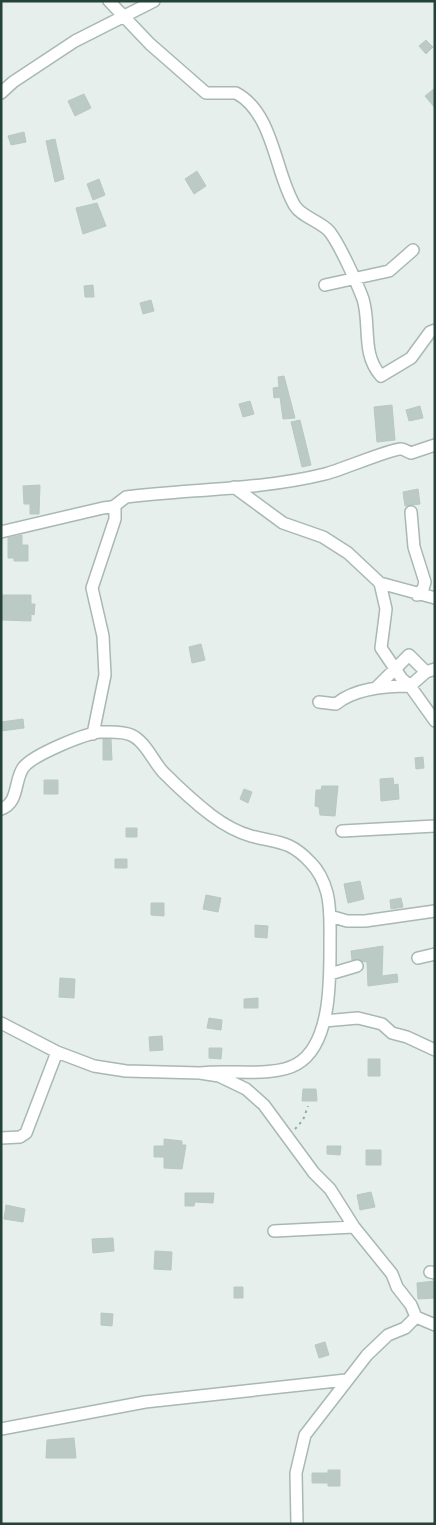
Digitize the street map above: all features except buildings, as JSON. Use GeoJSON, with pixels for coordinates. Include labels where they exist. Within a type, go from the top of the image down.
{"type":"FeatureCollection","features":[{"type":"Feature","properties":{"kind":"street"},"geometry":{"type":"LineString","coordinates":[[109,1],[150,44],[206,93],[236,93],[252,107],[269,133],[296,207],[329,231],[353,279],[363,301],[368,351],[381,376],[411,358],[430,332],[435,330]]}},
{"type":"Feature","properties":{"kind":"street"},"geometry":{"type":"LineString","coordinates":[[1,93],[18,78],[75,41],[154,1]]}},
{"type":"Feature","properties":{"kind":"street"},"geometry":{"type":"LineString","coordinates":[[325,285],[389,271],[414,250]]}},
{"type":"Feature","properties":{"kind":"street"},"geometry":{"type":"LineString","coordinates":[[1,532],[113,507],[126,497],[314,477],[344,469],[390,450],[401,449],[411,453],[435,445]]}},
{"type":"Feature","properties":{"kind":"street"},"geometry":{"type":"LineString","coordinates":[[234,487],[283,523],[323,537],[360,562],[381,588],[386,609],[381,648],[435,721]]}},
{"type":"Feature","properties":{"kind":"street"},"geometry":{"type":"LineString","coordinates":[[92,734],[102,697],[105,666],[103,636],[92,588],[115,519],[116,512],[113,507]]}},
{"type":"Feature","properties":{"kind":"street"},"geometry":{"type":"LineString","coordinates":[[410,512],[414,548],[425,582],[423,589],[418,595]]}},
{"type":"Feature","properties":{"kind":"street"},"geometry":{"type":"LineString","coordinates":[[381,588],[394,588],[435,598]]}},
{"type":"Feature","properties":{"kind":"street"},"geometry":{"type":"LineString","coordinates":[[319,702],[336,704],[343,698],[377,687],[410,686],[430,671],[409,655],[377,687]]}},
{"type":"Feature","properties":{"kind":"street"},"geometry":{"type":"LineString","coordinates":[[1,809],[8,806],[13,799],[19,778],[26,764],[59,746],[92,734],[116,732],[132,735],[165,774],[211,815],[240,832],[284,842],[311,863],[319,874],[327,893],[330,916],[330,974],[324,1021],[311,1052],[298,1064],[288,1068],[200,1073],[144,1072],[108,1068],[81,1062],[56,1052],[1,1023]]}},
{"type":"Feature","properties":{"kind":"street"},"geometry":{"type":"LineString","coordinates":[[342,831],[435,826]]}},
{"type":"Feature","properties":{"kind":"street"},"geometry":{"type":"LineString","coordinates":[[330,916],[347,921],[365,921],[435,911]]}},
{"type":"Feature","properties":{"kind":"street"},"geometry":{"type":"LineString","coordinates":[[418,958],[435,954]]}},
{"type":"Feature","properties":{"kind":"street"},"geometry":{"type":"LineString","coordinates":[[330,974],[357,966]]}},
{"type":"Feature","properties":{"kind":"street"},"geometry":{"type":"LineString","coordinates":[[324,1021],[358,1018],[382,1024],[392,1033],[407,1037],[435,1050]]}},
{"type":"Feature","properties":{"kind":"street"},"geometry":{"type":"LineString","coordinates":[[1,1138],[13,1138],[26,1133],[56,1052]]}},
{"type":"Feature","properties":{"kind":"street"},"geometry":{"type":"LineString","coordinates":[[200,1073],[219,1076],[246,1088],[264,1104],[314,1173],[330,1189],[354,1227],[392,1274],[416,1316],[420,1321],[435,1325]]}},
{"type":"Feature","properties":{"kind":"street"},"geometry":{"type":"LineString","coordinates":[[274,1231],[354,1227]]}},
{"type":"Feature","properties":{"kind":"street"},"geometry":{"type":"LineString","coordinates":[[297,1524],[296,1473],[303,1440],[346,1380],[377,1344],[392,1332],[405,1328],[416,1316]]}},
{"type":"Feature","properties":{"kind":"street"},"geometry":{"type":"LineString","coordinates":[[1,1429],[146,1402],[346,1380]]}},
{"type":"Feature","properties":{"kind":"path"},"geometry":{"type":"LineString","coordinates":[[287,1135],[300,1125],[308,1106]]}}]}
